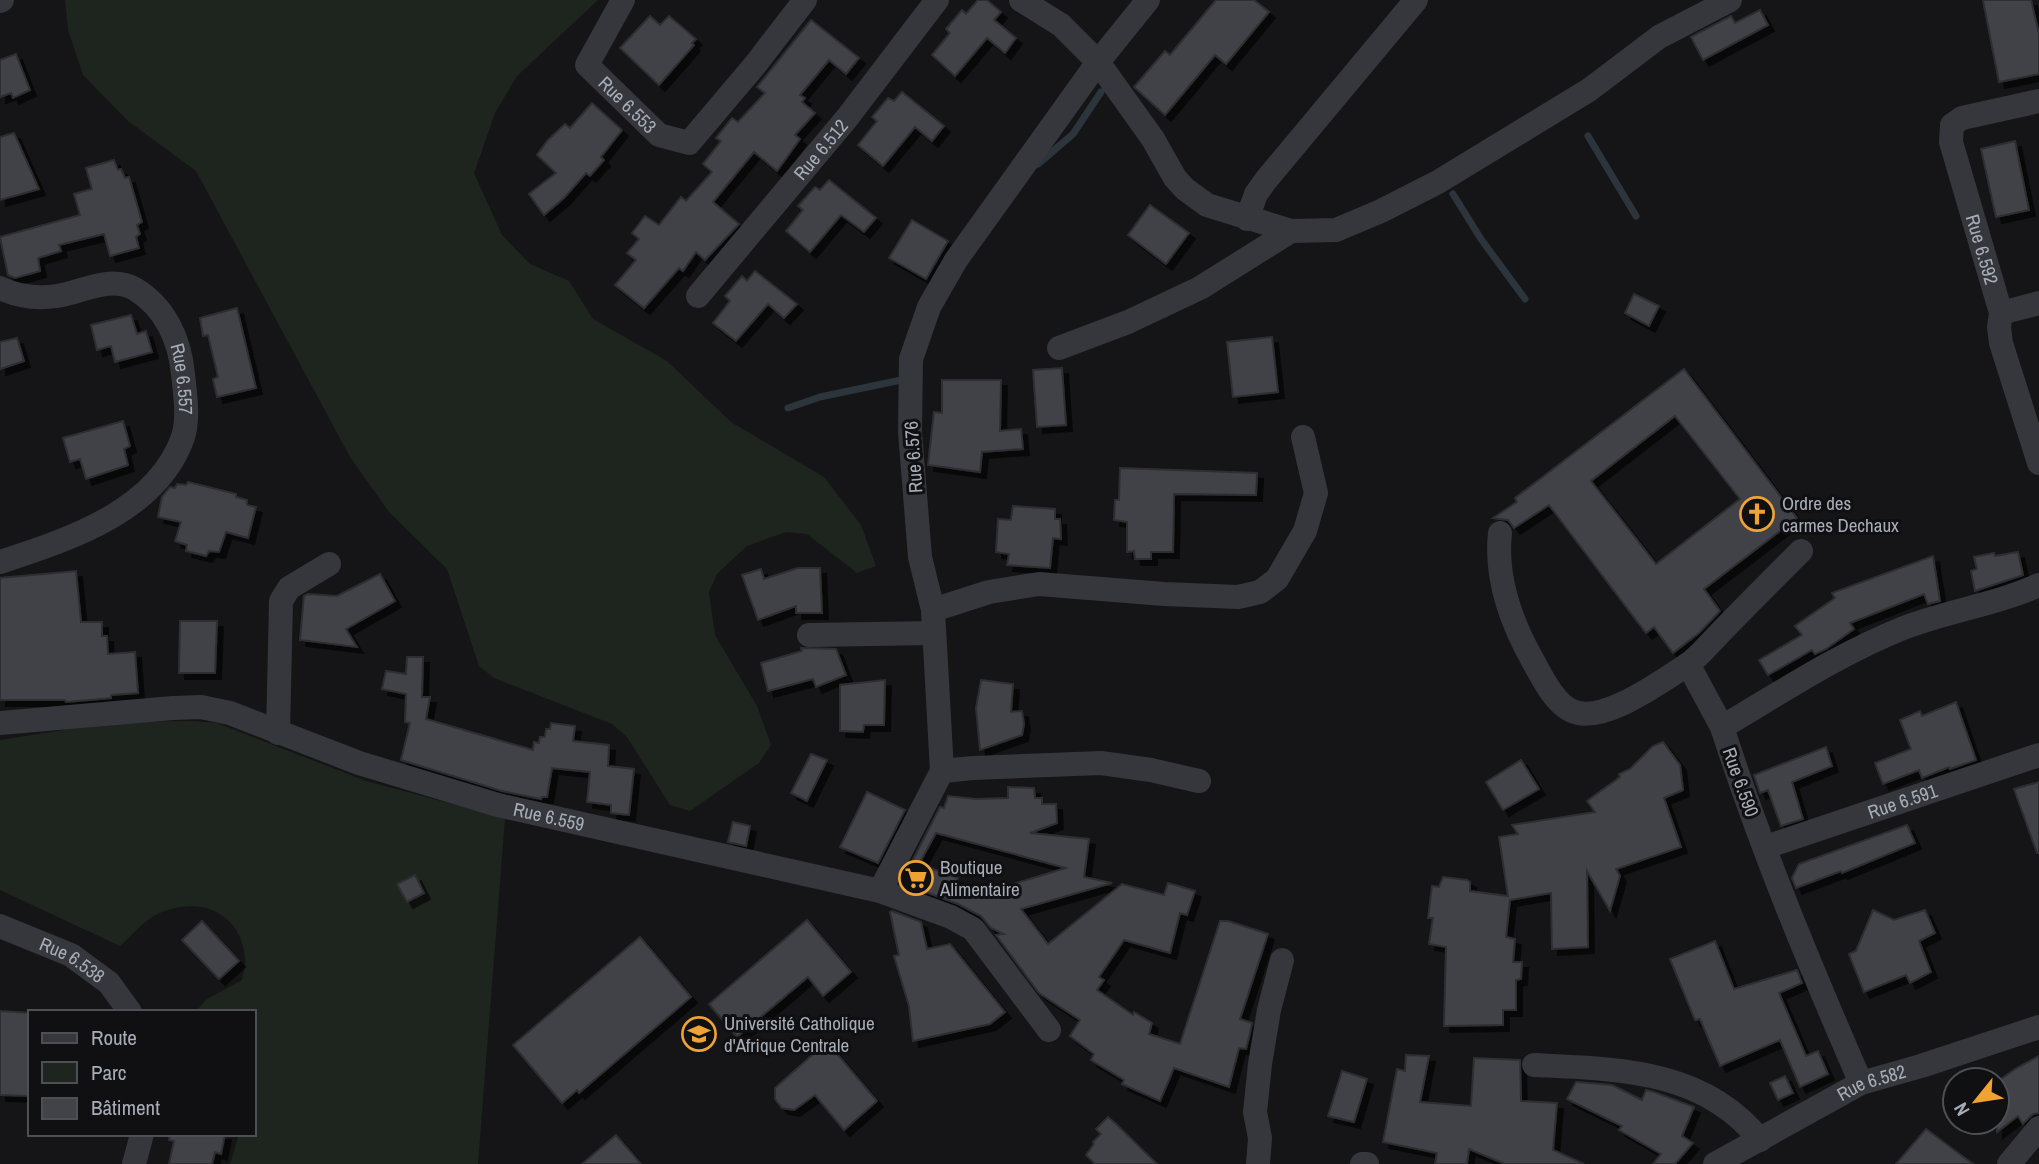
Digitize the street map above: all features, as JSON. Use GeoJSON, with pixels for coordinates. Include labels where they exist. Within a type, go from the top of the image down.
{"type":"FeatureCollection","features":[{"type":"Feature","properties":{"kind":"street","name":"Rue 6.553"},"geometry":{"type":"LineString","coordinates":[[623,0],[587,65],[659,135],[689,143],[755,65],[805,0]]}},
{"type":"Feature","properties":{"kind":"street","name":"Rue 6.512"},"geometry":{"type":"LineString","coordinates":[[698,296],[847,118],[937,0]]}},
{"type":"Feature","properties":{"kind":"street"},"geometry":{"type":"LineString","coordinates":[[1021,0],[1062,25],[1098,62],[1185,189],[1207,205],[1291,231],[1336,230],[1438,182],[1589,90],[1659,37],[1730,0]]}},
{"type":"Feature","properties":{"kind":"street","name":"Rue 6.576"},"geometry":{"type":"LineString","coordinates":[[942,771],[934,622],[920,557],[910,432],[911,359],[929,306],[956,260],[1098,62],[1148,0]]}},
{"type":"Feature","properties":{"kind":"street"},"geometry":{"type":"LineString","coordinates":[[1247,219],[1256,194],[1266,180],[1416,0]]}},
{"type":"Feature","properties":{"kind":"street","name":"Rue 6.592"},"geometry":{"type":"LineString","coordinates":[[2039,101],[1962,118],[1952,125],[1951,142],[2001,313],[2001,343],[2039,463]]}},
{"type":"Feature","properties":{"kind":"street"},"geometry":{"type":"LineString","coordinates":[[1059,348],[1128,322],[1200,288],[1291,231]]}},
{"type":"Feature","properties":{"kind":"street","name":"Rue 6.557"},"geometry":{"type":"LineString","coordinates":[[0,288],[10,293],[30,296],[57,296],[101,285],[121,284],[136,289],[159,311],[176,335],[181,350],[186,403],[183,436],[168,465],[143,496],[122,512],[50,546],[0,562]]}},
{"type":"Feature","properties":{"kind":"street"},"geometry":{"type":"LineString","coordinates":[[2001,313],[2039,303]]}},
{"type":"Feature","properties":{"kind":"street"},"geometry":{"type":"LineString","coordinates":[[809,635],[854,633],[934,622],[989,592],[1039,584],[1226,597],[1261,592],[1276,579],[1306,531],[1316,493],[1303,437]]}},
{"type":"Feature","properties":{"kind":"street"},"geometry":{"type":"LineString","coordinates":[[1500,533],[1498,550],[1502,581],[1509,611],[1523,644],[1562,704],[1574,712],[1591,714],[1608,710],[1688,664],[1801,551]]}},
{"type":"Feature","properties":{"kind":"street"},"geometry":{"type":"LineString","coordinates":[[278,733],[281,601],[289,588],[328,565]]}},
{"type":"Feature","properties":{"kind":"street","name":"Rue 6.590"},"geometry":{"type":"LineString","coordinates":[[1861,1083],[1811,969],[1744,796],[1721,727],[1805,675],[1870,642],[1928,619],[1995,601],[2039,585]]}},
{"type":"Feature","properties":{"kind":"street"},"geometry":{"type":"LineString","coordinates":[[1688,664],[1721,727]]}},
{"type":"Feature","properties":{"kind":"street","name":"Rue 6.559"},"geometry":{"type":"LineString","coordinates":[[0,723],[119,711],[201,708],[230,713],[359,763],[498,805],[880,891],[951,917],[973,929],[1049,1030]]}},
{"type":"Feature","properties":{"kind":"street","name":"Rue 6.591"},"geometry":{"type":"LineString","coordinates":[[1766,848],[2039,755]]}},
{"type":"Feature","properties":{"kind":"street"},"geometry":{"type":"LineString","coordinates":[[880,891],[942,771],[1101,763],[1199,780]]}},
{"type":"Feature","properties":{"kind":"street","name":"Rue 6.538"},"geometry":{"type":"LineString","coordinates":[[0,926],[71,955],[109,984],[128,1010]]}},
{"type":"Feature","properties":{"kind":"street"},"geometry":{"type":"LineString","coordinates":[[1258,1164],[1260,1138],[1255,1112],[1260,1064],[1269,1010],[1282,960]]}},
{"type":"Feature","properties":{"kind":"street","name":"Rue 6.582"},"geometry":{"type":"LineString","coordinates":[[1715,1164],[1861,1083],[2039,1027]]}},
{"type":"Feature","properties":{"kind":"street"},"geometry":{"type":"LineString","coordinates":[[1534,1065],[1610,1068],[1681,1083],[1718,1101],[1760,1140]]}},
{"type":"Feature","properties":{"kind":"street"},"geometry":{"type":"LineString","coordinates":[[2009,1164],[2039,1128]]}},
{"type":"Feature","properties":{"kind":"street"},"geometry":{"type":"LineString","coordinates":[[134,1164],[141,1136]]}},
{"type":"Feature","properties":{"kind":"green space"},"geometry":{"type":"Polygon","coordinates":[[[65,0],[598,0],[517,76],[495,113],[474,173],[502,235],[530,264],[569,281],[593,319],[667,361],[731,422],[824,477],[861,525],[876,566],[857,573],[807,534],[786,532],[747,546],[717,574],[709,592],[715,635],[757,706],[771,745],[759,763],[690,811],[670,805],[627,737],[612,724],[494,678],[479,666],[447,569],[389,512],[350,457],[196,171],[128,121],[83,75],[68,30],[65,0]]]}},
{"type":"Feature","properties":{"kind":"green space"},"geometry":{"type":"Polygon","coordinates":[[[114,722],[217,723],[366,781],[505,818],[478,1164],[230,1164],[238,1136],[256,1136],[256,1010],[197,1010],[207,999],[242,980],[245,958],[234,927],[212,910],[183,907],[152,917],[120,946],[0,890],[0,740],[114,722]]]}},
{"type":"Feature","properties":{"kind":"building"},"geometry":{"type":"Polygon","coordinates":[[[978,0],[987,0],[1001,12],[994,20],[1016,38],[1005,53],[987,38],[955,76],[932,55],[950,33],[946,29],[962,10],[966,14],[978,0]]]}},
{"type":"Feature","properties":{"kind":"building"},"geometry":{"type":"Polygon","coordinates":[[[1216,0],[1254,0],[1269,12],[1226,64],[1215,55],[1165,115],[1134,87],[1165,51],[1170,55],[1216,0]]]}},
{"type":"Feature","properties":{"kind":"building"},"geometry":{"type":"Polygon","coordinates":[[[1983,0],[2031,0],[2039,34],[2039,74],[1999,82],[1983,0]]]}},
{"type":"Feature","properties":{"kind":"building"},"geometry":{"type":"Polygon","coordinates":[[[1760,10],[1768,25],[1703,60],[1691,37],[1731,16],[1735,23],[1760,10]]]}},
{"type":"Feature","properties":{"kind":"building"},"geometry":{"type":"Polygon","coordinates":[[[650,16],[660,25],[669,16],[696,39],[692,43],[694,45],[659,85],[620,48],[650,16]]]}},
{"type":"Feature","properties":{"kind":"building"},"geometry":{"type":"Polygon","coordinates":[[[811,20],[859,58],[846,74],[829,60],[800,95],[805,98],[802,102],[815,113],[795,135],[800,139],[777,171],[754,152],[713,202],[739,224],[705,260],[696,252],[683,271],[679,268],[644,308],[615,285],[636,260],[627,253],[639,239],[632,233],[645,216],[659,225],[681,197],[686,201],[712,172],[703,164],[721,141],[716,138],[732,118],[738,122],[765,93],[757,87],[811,20]]]}},
{"type":"Feature","properties":{"kind":"building"},"geometry":{"type":"Polygon","coordinates":[[[16,54],[30,90],[13,98],[11,93],[0,97],[0,60],[16,54]]]}},
{"type":"Feature","properties":{"kind":"building"},"geometry":{"type":"Polygon","coordinates":[[[902,92],[944,126],[932,141],[915,127],[883,166],[858,145],[877,121],[872,117],[888,98],[894,101],[902,92]]]}},
{"type":"Feature","properties":{"kind":"building"},"geometry":{"type":"Polygon","coordinates":[[[592,103],[622,130],[601,157],[604,160],[590,176],[586,173],[564,198],[544,215],[529,194],[556,173],[537,155],[548,140],[565,124],[570,128],[592,103]]]}},
{"type":"Feature","properties":{"kind":"building"},"geometry":{"type":"Polygon","coordinates":[[[14,133],[39,189],[0,200],[0,137],[14,133]]]}},
{"type":"Feature","properties":{"kind":"building"},"geometry":{"type":"Polygon","coordinates":[[[2015,141],[2029,210],[1996,217],[1981,149],[2015,141]]]}},
{"type":"Feature","properties":{"kind":"building"},"geometry":{"type":"Polygon","coordinates":[[[114,160],[125,178],[129,177],[142,222],[137,225],[140,234],[136,237],[139,248],[110,256],[104,234],[59,245],[61,251],[38,258],[40,271],[15,278],[8,275],[0,237],[80,215],[74,194],[92,189],[86,168],[114,160]]]}},
{"type":"Feature","properties":{"kind":"building"},"geometry":{"type":"Polygon","coordinates":[[[829,180],[876,218],[864,232],[841,215],[810,252],[786,231],[803,210],[798,206],[815,187],[820,190],[829,180]]]}},
{"type":"Feature","properties":{"kind":"building"},"geometry":{"type":"Polygon","coordinates":[[[1150,205],[1189,233],[1166,264],[1128,235],[1150,205]]]}},
{"type":"Feature","properties":{"kind":"building"},"geometry":{"type":"Polygon","coordinates":[[[912,220],[948,241],[926,279],[889,258],[912,220]]]}},
{"type":"Feature","properties":{"kind":"building"},"geometry":{"type":"Polygon","coordinates":[[[755,271],[797,304],[784,318],[768,304],[736,341],[713,323],[730,301],[725,296],[742,276],[747,281],[755,271]]]}},
{"type":"Feature","properties":{"kind":"building"},"geometry":{"type":"Polygon","coordinates":[[[1634,294],[1659,306],[1649,326],[1625,313],[1634,294]]]}},
{"type":"Feature","properties":{"kind":"building"},"geometry":{"type":"Polygon","coordinates":[[[237,308],[256,388],[217,397],[213,379],[218,377],[208,335],[203,336],[200,318],[237,308]]]}},
{"type":"Feature","properties":{"kind":"building"},"geometry":{"type":"Polygon","coordinates":[[[131,315],[137,334],[146,331],[152,352],[115,362],[111,346],[97,350],[91,325],[131,315]]]}},
{"type":"Feature","properties":{"kind":"building"},"geometry":{"type":"Polygon","coordinates":[[[1272,337],[1278,392],[1233,397],[1227,342],[1272,337]]]}},
{"type":"Feature","properties":{"kind":"building"},"geometry":{"type":"Polygon","coordinates":[[[17,338],[24,361],[0,369],[0,342],[17,338]]]}},
{"type":"Feature","properties":{"kind":"building"},"geometry":{"type":"Polygon","coordinates":[[[1062,368],[1066,425],[1037,427],[1033,370],[1062,368]]]}},
{"type":"Feature","properties":{"kind":"building","name":"Ordre des carmes Dechaux"},"geometry":{"type":"Polygon","coordinates":[[[1684,369],[1797,518],[1704,589],[1720,611],[1699,633],[1673,653],[1654,627],[1646,633],[1549,505],[1514,528],[1508,520],[1493,518],[1517,502],[1515,498],[1684,369]],[[1675,416],[1591,481],[1656,564],[1740,499],[1675,416]]]}},
{"type":"Feature","properties":{"kind":"building"},"geometry":{"type":"Polygon","coordinates":[[[942,380],[1001,380],[1000,431],[1021,429],[1023,449],[982,452],[980,472],[928,465],[934,412],[942,413],[942,380]]]}},
{"type":"Feature","properties":{"kind":"building"},"geometry":{"type":"Polygon","coordinates":[[[123,421],[130,446],[124,449],[128,465],[86,479],[80,459],[70,462],[63,438],[123,421]]]}},
{"type":"Feature","properties":{"kind":"building"},"geometry":{"type":"Polygon","coordinates":[[[1120,468],[1257,473],[1256,495],[1174,494],[1173,552],[1151,552],[1151,559],[1135,559],[1134,551],[1127,552],[1127,522],[1114,520],[1115,500],[1119,500],[1120,468]]]}},
{"type":"Feature","properties":{"kind":"building"},"geometry":{"type":"Polygon","coordinates":[[[188,482],[236,494],[236,497],[247,500],[247,505],[256,507],[248,538],[226,532],[219,552],[209,551],[206,556],[186,551],[187,545],[175,541],[181,522],[158,517],[162,497],[170,487],[175,488],[177,484],[186,485],[188,482]]]}},
{"type":"Feature","properties":{"kind":"building"},"geometry":{"type":"Polygon","coordinates":[[[1013,506],[1055,509],[1055,519],[1060,519],[1061,539],[1053,538],[1050,568],[1007,565],[1009,554],[996,552],[998,519],[1011,520],[1013,506]]]}},
{"type":"Feature","properties":{"kind":"building"},"geometry":{"type":"Polygon","coordinates":[[[2018,552],[2023,575],[1975,591],[1971,571],[1977,569],[1974,557],[2018,552]]]}},
{"type":"Feature","properties":{"kind":"building"},"geometry":{"type":"Polygon","coordinates":[[[1933,556],[1940,601],[1928,604],[1924,594],[1850,623],[1854,629],[1826,649],[1815,654],[1812,650],[1768,675],[1759,660],[1802,635],[1795,626],[1835,598],[1832,593],[1933,556]]]}},
{"type":"Feature","properties":{"kind":"building"},"geometry":{"type":"Polygon","coordinates":[[[798,568],[820,568],[822,613],[796,613],[796,606],[758,620],[742,575],[761,569],[764,579],[798,568]]]}},
{"type":"Feature","properties":{"kind":"building"},"geometry":{"type":"Polygon","coordinates":[[[76,571],[81,622],[102,622],[102,636],[107,636],[108,654],[135,652],[138,693],[66,702],[0,700],[0,578],[76,571]]]}},
{"type":"Feature","properties":{"kind":"building"},"geometry":{"type":"Polygon","coordinates":[[[380,574],[395,601],[346,629],[357,647],[300,640],[304,596],[337,596],[380,574]]]}},
{"type":"Feature","properties":{"kind":"building"},"geometry":{"type":"Polygon","coordinates":[[[180,621],[217,621],[215,673],[179,673],[180,621]]]}},
{"type":"Feature","properties":{"kind":"building"},"geometry":{"type":"Polygon","coordinates":[[[801,648],[836,649],[846,675],[816,687],[813,679],[768,691],[761,663],[802,651],[801,648]]]}},
{"type":"Feature","properties":{"kind":"building"},"geometry":{"type":"Polygon","coordinates":[[[407,657],[423,657],[422,697],[430,697],[426,719],[533,750],[534,742],[539,743],[540,737],[545,737],[546,729],[550,729],[551,723],[575,726],[573,741],[609,745],[608,766],[634,769],[629,815],[611,813],[611,805],[587,802],[590,772],[552,768],[547,797],[541,799],[502,791],[401,760],[410,723],[405,722],[406,694],[382,689],[386,671],[406,674],[407,657]]]}},
{"type":"Feature","properties":{"kind":"building"},"geometry":{"type":"Polygon","coordinates":[[[885,680],[884,725],[864,725],[863,732],[840,731],[840,685],[885,680]]]}},
{"type":"Feature","properties":{"kind":"building"},"geometry":{"type":"Polygon","coordinates":[[[981,680],[1013,684],[1011,712],[1022,711],[1024,724],[1022,735],[980,750],[976,708],[981,680]]]}},
{"type":"Feature","properties":{"kind":"building"},"geometry":{"type":"Polygon","coordinates":[[[1956,702],[1976,760],[1922,778],[1919,770],[1883,784],[1875,763],[1911,749],[1900,720],[1920,711],[1922,716],[1956,702]]]}},
{"type":"Feature","properties":{"kind":"building"},"geometry":{"type":"Polygon","coordinates":[[[1663,742],[1680,765],[1683,790],[1664,798],[1681,847],[1616,869],[1620,876],[1610,911],[1587,871],[1588,947],[1552,949],[1551,893],[1510,900],[1506,937],[1515,939],[1513,962],[1522,962],[1521,979],[1516,980],[1516,1010],[1503,1010],[1503,1025],[1444,1026],[1446,947],[1429,944],[1433,918],[1428,918],[1432,886],[1439,887],[1443,877],[1467,880],[1470,882],[1470,891],[1508,896],[1499,837],[1518,834],[1512,825],[1595,812],[1587,801],[1620,777],[1619,774],[1630,769],[1653,746],[1663,742]]]}},
{"type":"Feature","properties":{"kind":"building"},"geometry":{"type":"Polygon","coordinates":[[[1826,747],[1832,766],[1792,782],[1803,819],[1781,826],[1768,790],[1760,793],[1754,775],[1826,747]]]}},
{"type":"Feature","properties":{"kind":"building"},"geometry":{"type":"Polygon","coordinates":[[[811,754],[827,760],[807,801],[791,793],[811,754]]]}},
{"type":"Feature","properties":{"kind":"building"},"geometry":{"type":"Polygon","coordinates":[[[1521,760],[1539,789],[1503,810],[1486,782],[1521,760]]]}},
{"type":"Feature","properties":{"kind":"building"},"geometry":{"type":"Polygon","coordinates":[[[2039,782],[2039,853],[2037,853],[2014,789],[2039,782]]]}},
{"type":"Feature","properties":{"kind":"building"},"geometry":{"type":"Polygon","coordinates":[[[1008,787],[1034,788],[1035,798],[1042,798],[1042,804],[1056,804],[1057,823],[1030,833],[1089,839],[1084,877],[1112,883],[1021,909],[1048,944],[1122,884],[1164,895],[1168,883],[1195,891],[1187,915],[1180,913],[1170,953],[1124,940],[1099,977],[1104,980],[1097,990],[1133,1015],[1134,1012],[1152,1023],[1149,1034],[1180,1044],[1220,921],[1268,934],[1240,1019],[1252,1023],[1246,1049],[1239,1048],[1229,1087],[1174,1068],[1160,1101],[1122,1084],[1124,1080],[1091,1060],[1094,1054],[1070,1036],[1080,1020],[1039,993],[996,935],[1004,934],[991,928],[981,916],[958,904],[901,883],[940,807],[944,808],[948,796],[1008,798],[1008,787]],[[936,833],[919,864],[958,878],[955,883],[977,895],[1066,868],[936,833]]]}},
{"type":"Feature","properties":{"kind":"building"},"geometry":{"type":"Polygon","coordinates":[[[867,792],[905,810],[878,863],[840,847],[867,792]]]}},
{"type":"Feature","properties":{"kind":"building"},"geometry":{"type":"Polygon","coordinates":[[[733,822],[750,826],[746,846],[728,842],[733,822]]]}},
{"type":"Feature","properties":{"kind":"building"},"geometry":{"type":"Polygon","coordinates":[[[1907,825],[1915,843],[1842,873],[1841,871],[1796,888],[1792,878],[1799,864],[1907,825]]]}},
{"type":"Feature","properties":{"kind":"building"},"geometry":{"type":"Polygon","coordinates":[[[415,875],[424,893],[407,902],[397,884],[415,875]]]}},
{"type":"Feature","properties":{"kind":"building"},"geometry":{"type":"Polygon","coordinates":[[[1873,910],[1894,920],[1925,910],[1935,933],[1919,941],[1931,972],[1910,983],[1906,975],[1864,992],[1849,954],[1856,951],[1873,910]]]}},
{"type":"Feature","properties":{"kind":"building"},"geometry":{"type":"Polygon","coordinates":[[[890,912],[921,922],[927,949],[950,944],[1005,1012],[990,1024],[913,1041],[909,1006],[894,956],[899,955],[890,912]]]}},
{"type":"Feature","properties":{"kind":"building"},"geometry":{"type":"Polygon","coordinates":[[[807,920],[851,972],[823,996],[808,977],[737,1037],[709,1004],[807,920]]]}},
{"type":"Feature","properties":{"kind":"building"},"geometry":{"type":"Polygon","coordinates":[[[202,921],[239,961],[219,979],[182,940],[202,921]]]}},
{"type":"Feature","properties":{"kind":"building"},"geometry":{"type":"Polygon","coordinates":[[[640,937],[691,997],[579,1093],[577,1090],[562,1103],[513,1045],[640,937]]]}},
{"type":"Feature","properties":{"kind":"building"},"geometry":{"type":"Polygon","coordinates":[[[1715,941],[1734,989],[1797,970],[1802,983],[1779,993],[1806,1056],[1818,1051],[1828,1074],[1800,1087],[1780,1040],[1720,1066],[1700,1019],[1695,1020],[1670,959],[1715,941]]]}},
{"type":"Feature","properties":{"kind":"building"},"geometry":{"type":"Polygon","coordinates":[[[0,1011],[28,1013],[28,1096],[0,1095],[0,1011]]]}},
{"type":"Feature","properties":{"kind":"building"},"geometry":{"type":"Polygon","coordinates":[[[827,1042],[877,1101],[844,1130],[815,1095],[794,1110],[782,1108],[775,1099],[775,1088],[827,1042]]]}},
{"type":"Feature","properties":{"kind":"building"},"geometry":{"type":"Polygon","coordinates":[[[1406,1055],[1429,1056],[1420,1102],[1471,1106],[1474,1058],[1520,1060],[1521,1101],[1557,1103],[1553,1150],[1584,1164],[1505,1164],[1469,1149],[1467,1164],[1435,1164],[1437,1153],[1383,1142],[1397,1069],[1405,1071],[1406,1055]]]}},
{"type":"Feature","properties":{"kind":"building"},"geometry":{"type":"Polygon","coordinates":[[[2039,1056],[2039,1113],[2033,1114],[2023,1124],[2018,1116],[2011,1121],[2011,1072],[2039,1056]]]}},
{"type":"Feature","properties":{"kind":"building"},"geometry":{"type":"Polygon","coordinates":[[[1342,1071],[1367,1079],[1354,1122],[1328,1116],[1342,1071]]]}},
{"type":"Feature","properties":{"kind":"building"},"geometry":{"type":"Polygon","coordinates":[[[1785,1076],[1793,1093],[1778,1100],[1770,1083],[1785,1076]]]}},
{"type":"Feature","properties":{"kind":"building"},"geometry":{"type":"Polygon","coordinates":[[[1576,1082],[1612,1085],[1642,1100],[1646,1090],[1694,1107],[1682,1136],[1693,1143],[1675,1164],[1653,1164],[1661,1154],[1619,1130],[1622,1126],[1567,1099],[1576,1082]]]}},
{"type":"Feature","properties":{"kind":"building"},"geometry":{"type":"Polygon","coordinates":[[[1108,1117],[1157,1164],[1095,1164],[1086,1155],[1101,1134],[1096,1129],[1108,1117]]]}},
{"type":"Feature","properties":{"kind":"building"},"geometry":{"type":"Polygon","coordinates":[[[1926,1129],[1973,1164],[1896,1164],[1926,1129]]]}},
{"type":"Feature","properties":{"kind":"building"},"geometry":{"type":"Polygon","coordinates":[[[616,1135],[641,1164],[582,1164],[616,1135]]]}},
{"type":"Feature","properties":{"kind":"building"},"geometry":{"type":"Polygon","coordinates":[[[170,1136],[225,1136],[221,1154],[215,1152],[212,1164],[169,1164],[174,1141],[169,1140],[170,1136]]]}},
{"type":"Feature","properties":{"kind":"waterway"},"geometry":{"type":"LineString","coordinates":[[1038,164],[1073,134],[1101,92]]}},
{"type":"Feature","properties":{"kind":"waterway"},"geometry":{"type":"LineString","coordinates":[[1588,136],[1636,216]]}},
{"type":"Feature","properties":{"kind":"waterway"},"geometry":{"type":"LineString","coordinates":[[1453,194],[1481,239],[1525,299]]}},
{"type":"Feature","properties":{"kind":"waterway"},"geometry":{"type":"LineString","coordinates":[[788,408],[820,397],[906,379]]}},
{"type":"Feature","properties":{"kind":"place","name":"Ordre des carmes Dechaux"},"geometry":{"type":"Point","coordinates":[1757,514]}},
{"type":"Feature","properties":{"kind":"place","name":"Boutique Alimentaire"},"geometry":{"type":"Point","coordinates":[916,878]}},
{"type":"Feature","properties":{"kind":"place","name":"Université Catholique d'Afrique Centrale"},"geometry":{"type":"Point","coordinates":[699,1034]}}]}
